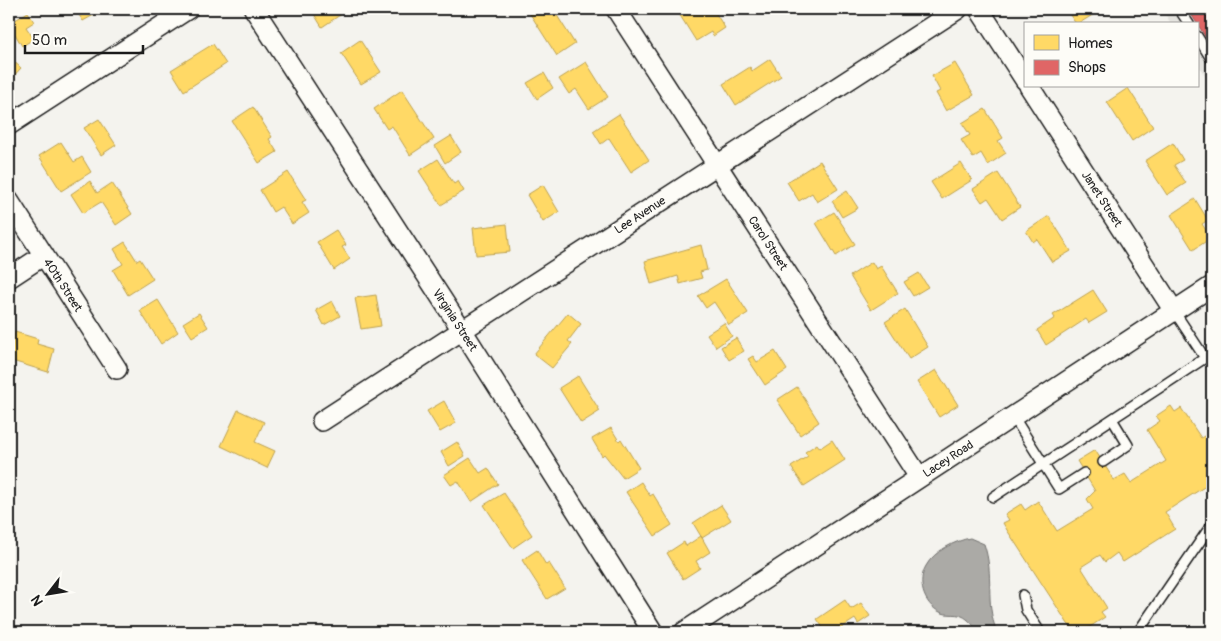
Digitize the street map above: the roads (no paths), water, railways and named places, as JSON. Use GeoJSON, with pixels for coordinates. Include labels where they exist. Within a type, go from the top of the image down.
{"type":"FeatureCollection","features":[{"type":"Feature","properties":{"kind":"street"},"geometry":{"type":"LineString","coordinates":[[9,125],[188,9]]}},
{"type":"Feature","properties":{"kind":"street","name":"Virginia Street"},"geometry":{"type":"LineString","coordinates":[[254,9],[462,330],[653,632]]}},
{"type":"Feature","properties":{"kind":"street","name":"Carol Street"},"geometry":{"type":"LineString","coordinates":[[616,9],[919,477]]}},
{"type":"Feature","properties":{"kind":"street","name":"Lee Avenue"},"geometry":{"type":"LineString","coordinates":[[322,421],[958,9]]}},
{"type":"Feature","properties":{"kind":"street"},"geometry":{"type":"LineString","coordinates":[[979,9],[1024,78]]}},
{"type":"Feature","properties":{"kind":"street","name":"Janet Street"},"geometry":{"type":"LineString","coordinates":[[1030,88],[1174,311]]}},
{"type":"Feature","properties":{"kind":"street","name":"40th Street"},"geometry":{"type":"LineString","coordinates":[[9,201],[117,369]]}},
{"type":"Feature","properties":{"kind":"street"},"geometry":{"type":"LineString","coordinates":[[9,278],[44,255]]}},
{"type":"Feature","properties":{"kind":"street","name":"Lacey Road"},"geometry":{"type":"LineString","coordinates":[[684,632],[1212,286]]}},
{"type":"Feature","properties":{"kind":"lane"},"geometry":{"type":"LineString","coordinates":[[1179,9],[1188,22]]}},
{"type":"Feature","properties":{"kind":"lane"},"geometry":{"type":"LineString","coordinates":[[1198,38],[1212,60]]}},
{"type":"Feature","properties":{"kind":"lane"},"geometry":{"type":"LineString","coordinates":[[993,498],[1209,356],[1174,311]]}},
{"type":"Feature","properties":{"kind":"lane"},"geometry":{"type":"LineString","coordinates":[[1013,416],[1060,489],[1084,473]]}},
{"type":"Feature","properties":{"kind":"lane"},"geometry":{"type":"LineString","coordinates":[[1103,462],[1128,445],[1112,419]]}},
{"type":"Feature","properties":{"kind":"lane"},"geometry":{"type":"LineString","coordinates":[[1138,632],[1212,524]]}},
{"type":"Feature","properties":{"kind":"lane"},"geometry":{"type":"LineString","coordinates":[[1023,596],[1026,610],[1040,632]]}}]}
